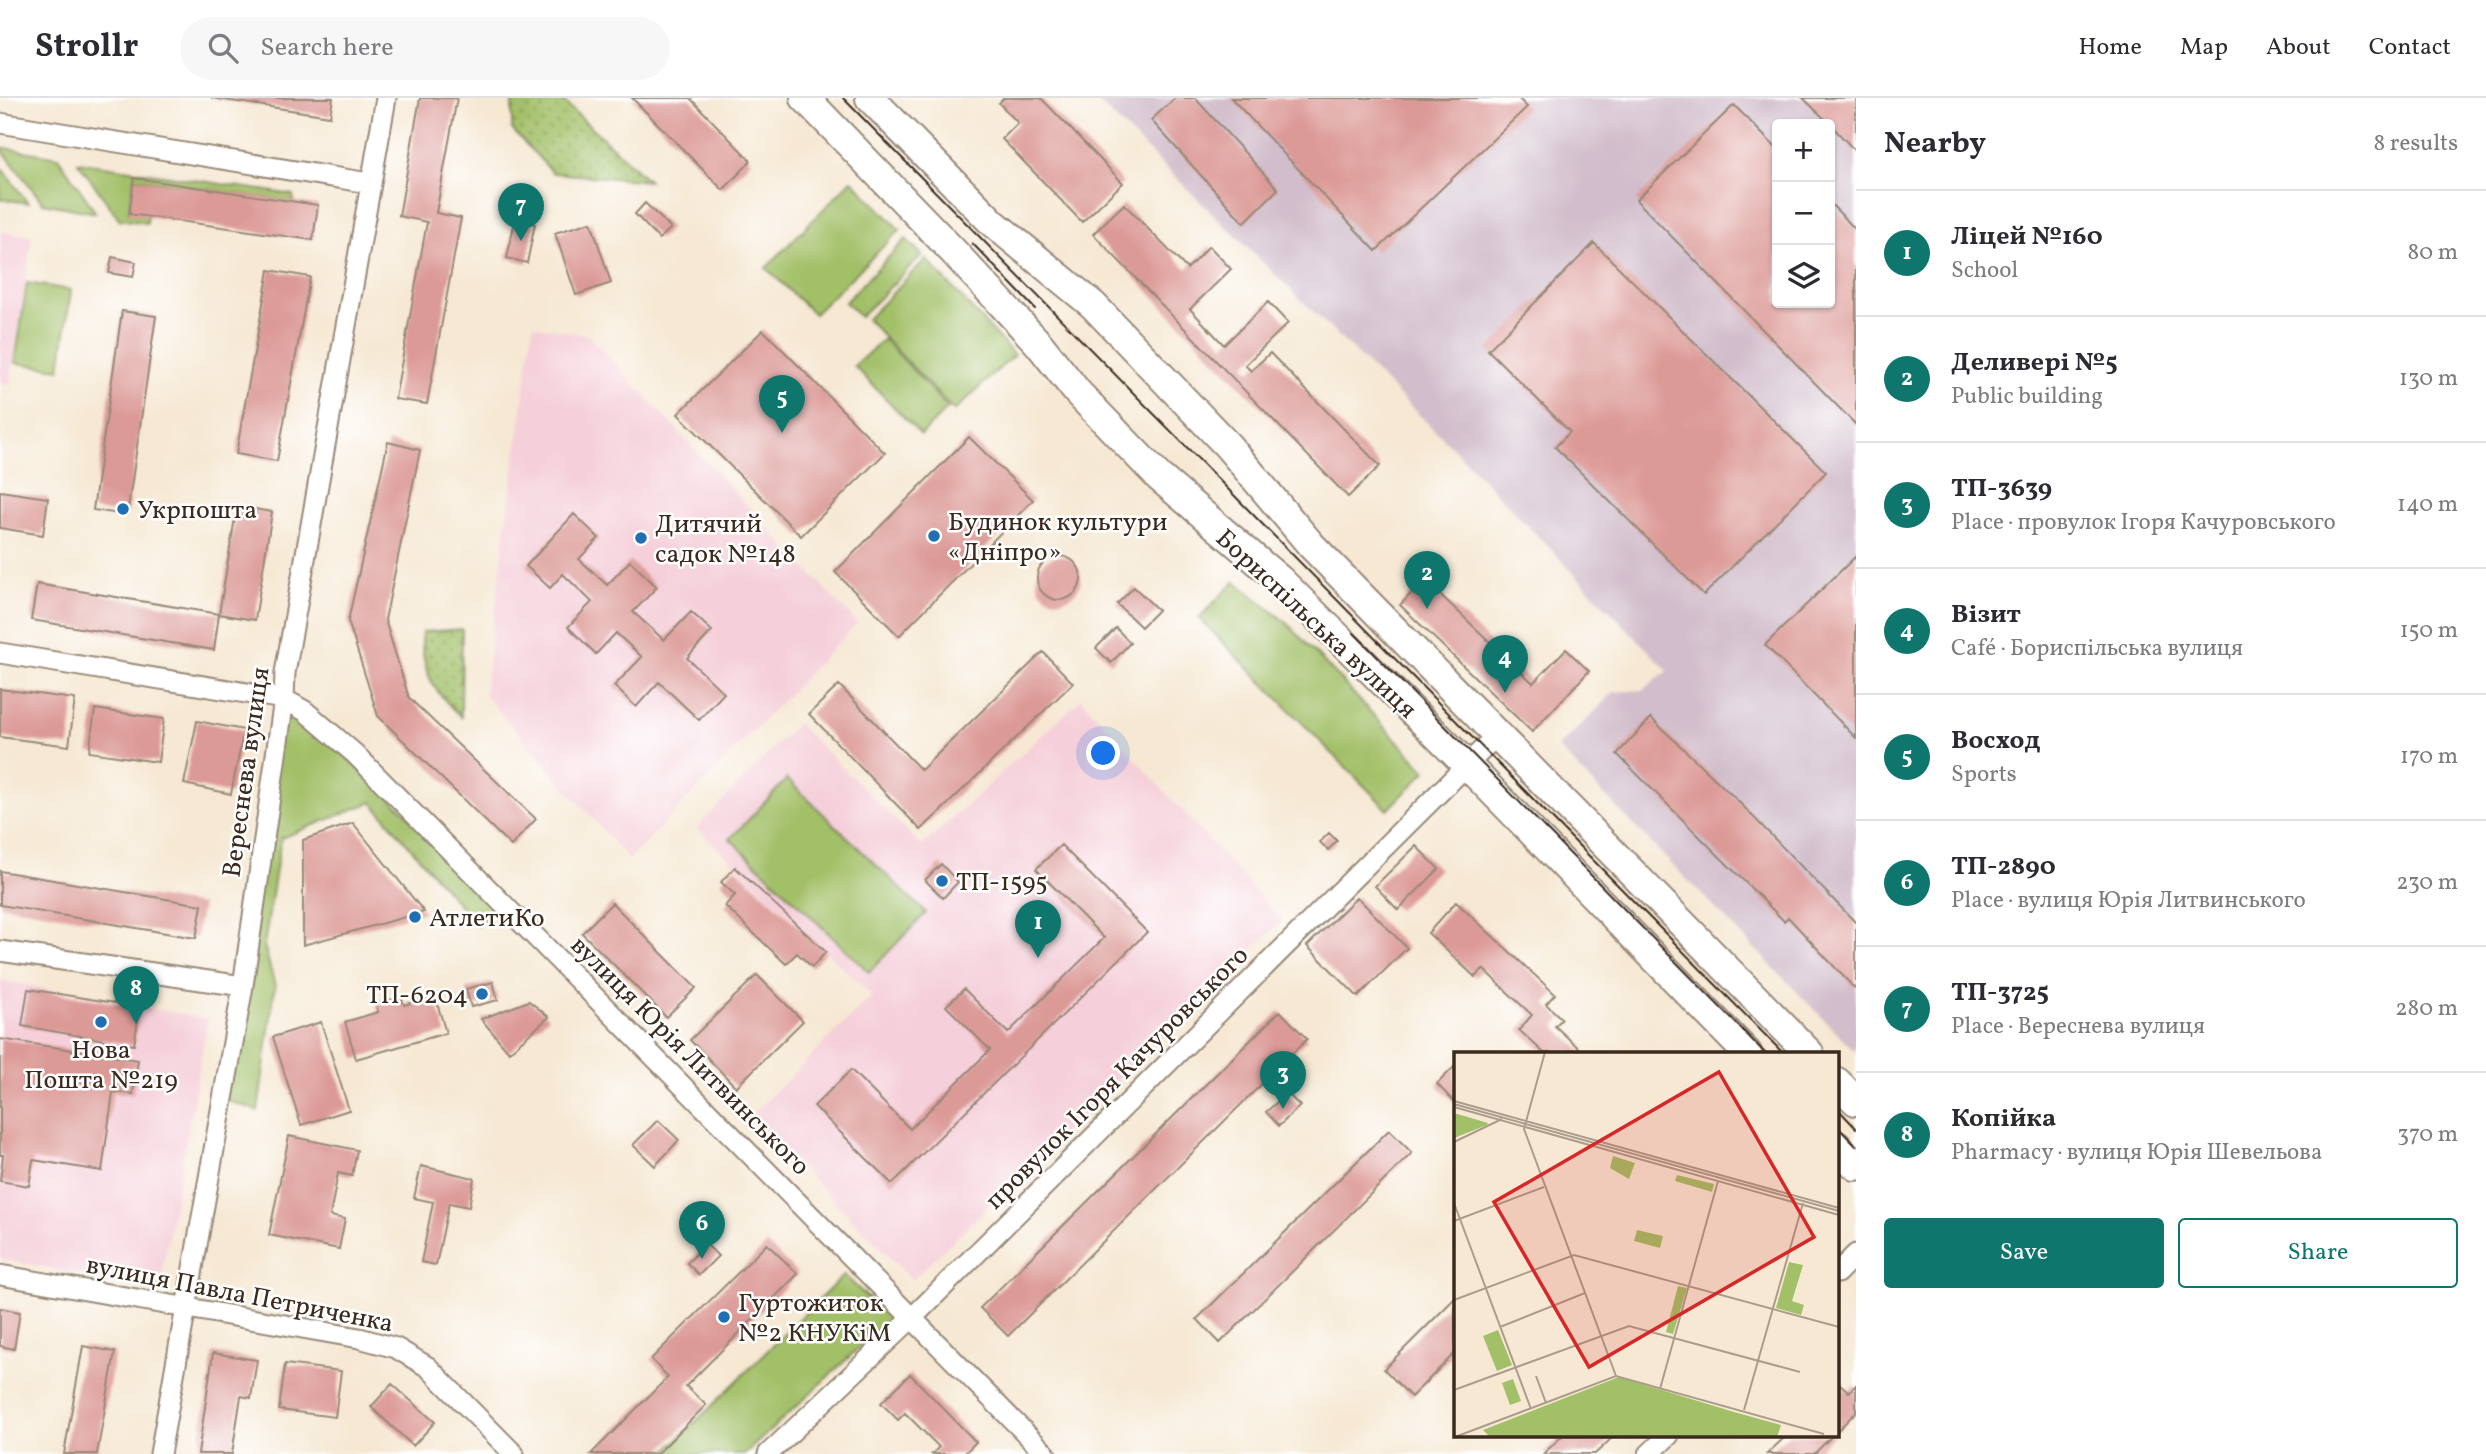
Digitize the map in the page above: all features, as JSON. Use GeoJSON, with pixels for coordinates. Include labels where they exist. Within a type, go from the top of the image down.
{"type":"FeatureCollection","features":[{"type":"Feature","properties":{"kind":"main road","name":"Бориспільська вулиця"},"geometry":{"type":"LineString","coordinates":[[805,98],[951,249],[1039,344],[1078,393],[1159,477],[1280,581],[1467,765],[1746,1052]]}},
{"type":"Feature","properties":{"kind":"main road","name":"Бориспільська вулиця"},"geometry":{"type":"LineString","coordinates":[[870,98],[993,223],[1093,305],[1228,446],[1311,545],[1808,1052]]}},
{"type":"Feature","properties":{"kind":"main road"},"geometry":{"type":"LineString","coordinates":[[1839,1084],[1856,1101]]}},
{"type":"Feature","properties":{"kind":"main road"},"geometry":{"type":"LineString","coordinates":[[1839,1148],[1856,1166]]}},
{"type":"Feature","properties":{"kind":"street","name":"Вереснева вулиця"},"geometry":{"type":"LineString","coordinates":[[160,1454],[243,986],[284,699],[285,673],[386,98]]}},
{"type":"Feature","properties":{"kind":"street"},"geometry":{"type":"LineString","coordinates":[[0,123],[369,183]]}},
{"type":"Feature","properties":{"kind":"street","name":"вулиця Юрія Литвинського"},"geometry":{"type":"LineString","coordinates":[[0,653],[284,699],[305,711],[355,754],[914,1317],[1046,1454]]}},
{"type":"Feature","properties":{"kind":"street","name":"провулок Ігоря Качуровського"},"geometry":{"type":"LineString","coordinates":[[768,1454],[914,1317],[1498,734]]}},
{"type":"Feature","properties":{"kind":"street"},"geometry":{"type":"LineString","coordinates":[[0,951],[243,986]]}},
{"type":"Feature","properties":{"kind":"street"},"geometry":{"type":"LineString","coordinates":[[1839,1271],[1856,1254]]}},
{"type":"Feature","properties":{"kind":"street","name":"вулиця Павла Петриченка"},"geometry":{"type":"LineString","coordinates":[[0,1275],[186,1307],[396,1348],[428,1367],[514,1454]]}},
{"type":"Feature","properties":{"kind":"street"},"geometry":{"type":"LineString","coordinates":[[1649,1454],[1668,1436]]}},
{"type":"Feature","properties":{"kind":"shaded area"},"geometry":{"type":"Polygon","coordinates":[[[1094,98],[1856,98],[1856,1052],[1558,748],[1614,692],[1643,690],[1668,671],[1454,449],[1094,98]]]}},
{"type":"Feature","properties":{"kind":"shaded area"},"geometry":{"type":"Polygon","coordinates":[[[0,231],[32,236],[10,385],[0,383],[0,231]]]}},
{"type":"Feature","properties":{"kind":"shaded area","name":"Дитячий садок №148"},"geometry":{"type":"Polygon","coordinates":[[[533,325],[588,335],[857,623],[629,860],[484,694],[533,325]]]}},
{"type":"Feature","properties":{"kind":"shaded area"},"geometry":{"type":"Polygon","coordinates":[[[1081,699],[1282,921],[912,1280],[750,1116],[872,996],[697,828],[797,723],[922,846],[1081,699]]]}},
{"type":"Feature","properties":{"kind":"shaded area"},"geometry":{"type":"Polygon","coordinates":[[[0,980],[208,1019],[159,1289],[0,1259],[0,980]]]}},
{"type":"Feature","properties":{"kind":"green space"},"geometry":{"type":"Polygon","coordinates":[[[512,98],[560,98],[649,181],[553,173],[512,129],[512,98]]]}},
{"type":"Feature","properties":{"kind":"green space"},"geometry":{"type":"Polygon","coordinates":[[[0,147],[58,157],[96,213],[43,203],[0,147]]]}},
{"type":"Feature","properties":{"kind":"green space"},"geometry":{"type":"Polygon","coordinates":[[[78,162],[293,195],[294,202],[134,178],[129,213],[148,216],[147,223],[119,219],[78,162]]]}},
{"type":"Feature","properties":{"kind":"green space"},"geometry":{"type":"Polygon","coordinates":[[[0,166],[28,203],[0,199],[0,166]]]}},
{"type":"Feature","properties":{"kind":"green space"},"geometry":{"type":"Polygon","coordinates":[[[852,180],[900,230],[814,314],[766,268],[852,180]]]}},
{"type":"Feature","properties":{"kind":"green space"},"geometry":{"type":"Polygon","coordinates":[[[906,239],[922,255],[860,317],[845,302],[906,239]]]}},
{"type":"Feature","properties":{"kind":"green space"},"geometry":{"type":"Polygon","coordinates":[[[926,259],[1014,355],[954,411],[867,319],[926,259]]]}},
{"type":"Feature","properties":{"kind":"green space"},"geometry":{"type":"Polygon","coordinates":[[[27,283],[71,290],[60,369],[15,363],[27,283]]]}},
{"type":"Feature","properties":{"kind":"green space"},"geometry":{"type":"Polygon","coordinates":[[[884,339],[948,408],[921,435],[854,366],[884,339]]]}},
{"type":"Feature","properties":{"kind":"green space"},"geometry":{"type":"Polygon","coordinates":[[[1235,581],[1288,624],[1426,771],[1388,810],[1199,618],[1235,581]]]}},
{"type":"Feature","properties":{"kind":"green space"},"geometry":{"type":"Polygon","coordinates":[[[462,629],[461,717],[431,680],[424,659],[422,632],[462,629]]]}},
{"type":"Feature","properties":{"kind":"green space"},"geometry":{"type":"Polygon","coordinates":[[[284,699],[504,904],[477,926],[372,802],[281,838],[264,945],[275,986],[258,1111],[223,1099],[284,699]]]}},
{"type":"Feature","properties":{"kind":"green space"},"geometry":{"type":"Polygon","coordinates":[[[787,779],[926,913],[869,972],[730,839],[787,779]]]}},
{"type":"Feature","properties":{"kind":"green space"},"geometry":{"type":"Polygon","coordinates":[[[844,1275],[890,1319],[745,1454],[663,1454],[844,1275]]]}},
{"type":"Feature","properties":{"kind":"building"},"geometry":{"type":"Polygon","coordinates":[[[211,98],[333,98],[330,116],[211,98]]]}},
{"type":"Feature","properties":{"kind":"building"},"geometry":{"type":"Polygon","coordinates":[[[420,98],[457,98],[436,213],[461,218],[427,404],[395,399],[427,222],[399,216],[420,98]]]}},
{"type":"Feature","properties":{"kind":"building"},"geometry":{"type":"Polygon","coordinates":[[[632,98],[690,98],[751,161],[723,190],[632,98]]]}},
{"type":"Feature","properties":{"kind":"building"},"geometry":{"type":"Polygon","coordinates":[[[1004,98],[1041,98],[1123,183],[1082,222],[1002,139],[1018,123],[999,103],[1004,98]]]}},
{"type":"Feature","properties":{"kind":"building"},"geometry":{"type":"Polygon","coordinates":[[[1175,98],[1195,98],[1278,189],[1244,223],[1151,120],[1175,98]]]}},
{"type":"Feature","properties":{"kind":"building"},"geometry":{"type":"Polygon","coordinates":[[[1231,98],[1518,98],[1527,107],[1376,251],[1231,98]]]}},
{"type":"Feature","properties":{"kind":"building"},"geometry":{"type":"Polygon","coordinates":[[[1803,98],[1856,98],[1856,152],[1835,129],[1835,119],[1825,119],[1803,98]]]}},
{"type":"Feature","properties":{"kind":"building"},"geometry":{"type":"Polygon","coordinates":[[[1734,105],[1772,144],[1772,308],[1835,308],[1835,208],[1856,230],[1856,425],[1636,200],[1734,105]]]}},
{"type":"Feature","properties":{"kind":"building"},"geometry":{"type":"Polygon","coordinates":[[[134,178],[318,205],[313,240],[129,214],[134,178]]]}},
{"type":"Feature","properties":{"kind":"building"},"geometry":{"type":"Polygon","coordinates":[[[645,203],[671,228],[659,239],[635,214],[645,203]]]}},
{"type":"Feature","properties":{"kind":"building"},"geometry":{"type":"Polygon","coordinates":[[[1124,204],[1187,269],[1209,246],[1231,269],[1190,309],[1224,345],[1268,302],[1288,323],[1245,365],[1251,371],[1270,353],[1380,466],[1348,497],[1093,234],[1124,204]]]}},
{"type":"Feature","properties":{"kind":"building"},"geometry":{"type":"Polygon","coordinates":[[[515,220],[535,224],[527,263],[507,258],[515,220]]]}},
{"type":"Feature","properties":{"kind":"building"},"geometry":{"type":"Polygon","coordinates":[[[591,222],[611,283],[576,295],[555,233],[591,222]]]}},
{"type":"Feature","properties":{"kind":"building"},"geometry":{"type":"Polygon","coordinates":[[[1594,243],[1826,472],[1704,595],[1555,447],[1570,432],[1488,350],[1594,243]]]}},
{"type":"Feature","properties":{"kind":"building"},"geometry":{"type":"Polygon","coordinates":[[[112,257],[136,262],[133,277],[109,273],[112,257]]]}},
{"type":"Feature","properties":{"kind":"building"},"geometry":{"type":"Polygon","coordinates":[[[269,270],[310,277],[277,461],[236,454],[269,270]]]}},
{"type":"Feature","properties":{"kind":"building"},"geometry":{"type":"Polygon","coordinates":[[[122,311],[156,316],[127,515],[93,510],[122,311]]]}},
{"type":"Feature","properties":{"kind":"building"},"geometry":{"type":"Polygon","coordinates":[[[763,330],[885,453],[801,536],[678,414],[763,330]]]}},
{"type":"Feature","properties":{"kind":"building","name":"Будинок культури «Дніпро»"},"geometry":{"type":"Polygon","coordinates":[[[969,437],[1033,500],[899,636],[835,572],[969,437]]]}},
{"type":"Feature","properties":{"kind":"building"},"geometry":{"type":"Polygon","coordinates":[[[388,442],[420,450],[385,620],[409,698],[536,819],[511,846],[378,716],[348,621],[388,442]]]}},
{"type":"Feature","properties":{"kind":"building"},"geometry":{"type":"Polygon","coordinates":[[[0,491],[48,498],[43,535],[0,528],[0,491]]]}},
{"type":"Feature","properties":{"kind":"building"},"geometry":{"type":"Polygon","coordinates":[[[237,506],[272,512],[255,620],[219,614],[237,506]]]}},
{"type":"Feature","properties":{"kind":"building"},"geometry":{"type":"Polygon","coordinates":[[[574,514],[599,538],[579,559],[607,585],[630,561],[657,587],[633,612],[664,640],[691,612],[712,631],[687,658],[724,693],[699,720],[659,682],[636,707],[614,686],[642,657],[616,633],[596,654],[568,627],[592,602],[563,574],[550,588],[526,566],[574,514]]]}},
{"type":"Feature","properties":{"kind":"building"},"geometry":{"type":"Polygon","coordinates":[[[1059,556],[1068,557],[1075,562],[1080,569],[1080,587],[1075,594],[1068,599],[1059,600],[1050,599],[1043,594],[1038,587],[1037,578],[1038,569],[1043,562],[1050,557],[1059,556]]]}},
{"type":"Feature","properties":{"kind":"building"},"geometry":{"type":"Polygon","coordinates":[[[1856,556],[1856,738],[1765,645],[1856,556]]]}},
{"type":"Feature","properties":{"kind":"building"},"geometry":{"type":"Polygon","coordinates":[[[1425,580],[1533,683],[1566,649],[1589,671],[1532,732],[1400,605],[1425,580]]]}},
{"type":"Feature","properties":{"kind":"building"},"geometry":{"type":"Polygon","coordinates":[[[37,584],[219,614],[214,650],[31,620],[37,584]]]}},
{"type":"Feature","properties":{"kind":"building"},"geometry":{"type":"Polygon","coordinates":[[[1134,587],[1158,610],[1141,627],[1117,604],[1134,587]]]}},
{"type":"Feature","properties":{"kind":"building"},"geometry":{"type":"Polygon","coordinates":[[[1116,628],[1130,643],[1111,663],[1096,648],[1116,628]]]}},
{"type":"Feature","properties":{"kind":"building"},"geometry":{"type":"Polygon","coordinates":[[[1043,652],[1073,683],[921,830],[809,714],[839,685],[921,770],[1043,652]]]}},
{"type":"Feature","properties":{"kind":"building"},"geometry":{"type":"Polygon","coordinates":[[[0,689],[75,699],[69,746],[0,737],[0,689]]]}},
{"type":"Feature","properties":{"kind":"building"},"geometry":{"type":"Polygon","coordinates":[[[95,709],[164,719],[158,762],[89,752],[95,709]]]}},
{"type":"Feature","properties":{"kind":"building"},"geometry":{"type":"Polygon","coordinates":[[[1651,718],[1738,801],[1856,923],[1856,990],[1788,917],[1784,921],[1617,754],[1651,718]]]}},
{"type":"Feature","properties":{"kind":"building"},"geometry":{"type":"Polygon","coordinates":[[[197,721],[244,730],[231,794],[184,784],[197,721]]]}},
{"type":"Feature","properties":{"kind":"building"},"geometry":{"type":"Polygon","coordinates":[[[353,823],[424,912],[303,945],[303,840],[353,823]]]}},
{"type":"Feature","properties":{"kind":"building"},"geometry":{"type":"Polygon","coordinates":[[[1329,833],[1337,841],[1328,850],[1320,842],[1329,833]]]}},
{"type":"Feature","properties":{"kind":"building"},"geometry":{"type":"Polygon","coordinates":[[[1061,845],[1147,932],[892,1184],[814,1106],[851,1070],[910,1129],[990,1050],[946,1006],[964,989],[1008,1033],[1104,938],[1036,869],[1061,845]]]}},
{"type":"Feature","properties":{"kind":"building"},"geometry":{"type":"Polygon","coordinates":[[[1416,846],[1439,869],[1398,910],[1375,886],[1416,846]]]}},
{"type":"Feature","properties":{"kind":"building","name":"ТП-1595"},"geometry":{"type":"Polygon","coordinates":[[[941,864],[958,882],[943,898],[925,880],[941,864]]]}},
{"type":"Feature","properties":{"kind":"building"},"geometry":{"type":"Polygon","coordinates":[[[735,867],[826,952],[812,967],[797,953],[786,964],[725,906],[735,895],[721,882],[735,867]]]}},
{"type":"Feature","properties":{"kind":"building"},"geometry":{"type":"Polygon","coordinates":[[[0,871],[202,905],[196,938],[0,905],[0,871]]]}},
{"type":"Feature","properties":{"kind":"building"},"geometry":{"type":"Polygon","coordinates":[[[1357,897],[1407,948],[1358,997],[1307,946],[1357,897]]]}},
{"type":"Feature","properties":{"kind":"building"},"geometry":{"type":"Polygon","coordinates":[[[1456,902],[1555,994],[1546,1004],[1562,1019],[1555,1026],[1583,1052],[1543,1052],[1519,1030],[1532,1015],[1483,969],[1475,977],[1428,933],[1456,902]]]}},
{"type":"Feature","properties":{"kind":"building"},"geometry":{"type":"Polygon","coordinates":[[[612,903],[696,988],[666,1017],[582,933],[612,903]]]}},
{"type":"Feature","properties":{"kind":"building"},"geometry":{"type":"Polygon","coordinates":[[[757,975],[803,1021],[736,1087],[690,1040],[757,975]]]}},
{"type":"Feature","properties":{"kind":"building","name":"ТП-6204"},"geometry":{"type":"Polygon","coordinates":[[[493,982],[498,1000],[471,1007],[466,989],[493,982]]]}},
{"type":"Feature","properties":{"kind":"building"},"geometry":{"type":"Polygon","coordinates":[[[28,989],[140,1007],[134,1045],[22,1026],[28,989]]]}},
{"type":"Feature","properties":{"kind":"building"},"geometry":{"type":"Polygon","coordinates":[[[435,996],[446,1033],[356,1059],[345,1022],[378,1012],[376,1004],[401,997],[404,1005],[435,996]]]}},
{"type":"Feature","properties":{"kind":"building"},"geometry":{"type":"Polygon","coordinates":[[[529,1001],[549,1017],[509,1052],[481,1019],[529,1001]]]}},
{"type":"Feature","properties":{"kind":"building"},"geometry":{"type":"Polygon","coordinates":[[[1280,1011],[1307,1039],[1008,1336],[980,1308],[1280,1011]]]}},
{"type":"Feature","properties":{"kind":"building"},"geometry":{"type":"Polygon","coordinates":[[[321,1022],[349,1110],[301,1125],[273,1037],[321,1022]]]}},
{"type":"Feature","properties":{"kind":"building"},"geometry":{"type":"Polygon","coordinates":[[[0,1039],[138,1060],[133,1094],[113,1092],[102,1171],[33,1160],[29,1186],[0,1181],[3,1155],[0,1155],[0,1039]]]}},
{"type":"Feature","properties":{"kind":"building"},"geometry":{"type":"Polygon","coordinates":[[[1454,1067],[1454,1102],[1437,1084],[1454,1067]]]}},
{"type":"Feature","properties":{"kind":"building"},"geometry":{"type":"Polygon","coordinates":[[[1287,1093],[1300,1106],[1279,1126],[1266,1112],[1287,1093]]]}},
{"type":"Feature","properties":{"kind":"building"},"geometry":{"type":"Polygon","coordinates":[[[658,1120],[679,1140],[655,1166],[633,1145],[658,1120]]]}},
{"type":"Feature","properties":{"kind":"building"},"geometry":{"type":"Polygon","coordinates":[[[1389,1130],[1412,1153],[1220,1343],[1197,1319],[1389,1130]]]}},
{"type":"Feature","properties":{"kind":"building"},"geometry":{"type":"Polygon","coordinates":[[[289,1136],[357,1150],[352,1176],[338,1173],[330,1216],[345,1219],[339,1249],[269,1235],[289,1136]]]}},
{"type":"Feature","properties":{"kind":"building"},"geometry":{"type":"Polygon","coordinates":[[[421,1166],[474,1178],[469,1207],[449,1203],[436,1265],[421,1262],[433,1202],[414,1198],[421,1166]]]}},
{"type":"Feature","properties":{"kind":"building"},"geometry":{"type":"Polygon","coordinates":[[[706,1244],[718,1256],[699,1275],[687,1263],[706,1244]]]}},
{"type":"Feature","properties":{"kind":"building","name":"Гуртожиток №2 КНУКіМ"},"geometry":{"type":"Polygon","coordinates":[[[767,1244],[798,1274],[686,1386],[706,1405],[657,1454],[591,1454],[668,1377],[651,1359],[767,1244]]]}},
{"type":"Feature","properties":{"kind":"building"},"geometry":{"type":"Polygon","coordinates":[[[1454,1299],[1454,1354],[1411,1397],[1384,1369],[1454,1299]]]}},
{"type":"Feature","properties":{"kind":"building"},"geometry":{"type":"Polygon","coordinates":[[[0,1308],[20,1312],[14,1349],[0,1346],[0,1308]]]}},
{"type":"Feature","properties":{"kind":"building"},"geometry":{"type":"Polygon","coordinates":[[[83,1346],[115,1352],[97,1454],[64,1454],[83,1346]]]}},
{"type":"Feature","properties":{"kind":"building"},"geometry":{"type":"Polygon","coordinates":[[[213,1353],[257,1360],[251,1398],[241,1396],[232,1454],[198,1454],[213,1353]]]}},
{"type":"Feature","properties":{"kind":"building"},"geometry":{"type":"Polygon","coordinates":[[[285,1364],[341,1371],[335,1417],[279,1410],[285,1364]]]}},
{"type":"Feature","properties":{"kind":"building"},"geometry":{"type":"Polygon","coordinates":[[[910,1374],[976,1442],[964,1454],[932,1454],[939,1447],[905,1413],[898,1420],[881,1403],[910,1374]]]}},
{"type":"Feature","properties":{"kind":"building"},"geometry":{"type":"Polygon","coordinates":[[[1839,1383],[1849,1392],[1856,1385],[1856,1412],[1839,1429],[1839,1383]]]}},
{"type":"Feature","properties":{"kind":"building"},"geometry":{"type":"Polygon","coordinates":[[[392,1384],[435,1422],[413,1446],[371,1407],[392,1384]]]}},
{"type":"Feature","properties":{"kind":"building"},"geometry":{"type":"Polygon","coordinates":[[[1562,1436],[1614,1436],[1595,1454],[1543,1454],[1562,1436]]]}},
{"type":"Feature","properties":{"kind":"building"},"geometry":{"type":"Polygon","coordinates":[[[1786,1436],[1832,1436],[1814,1454],[1767,1454],[1786,1436]]]}},
{"type":"Feature","properties":{"kind":"tram line"},"geometry":{"type":"LineString","coordinates":[[843,98],[1782,1052]]}},
{"type":"Feature","properties":{"kind":"tram line"},"geometry":{"type":"LineString","coordinates":[[972,243],[1035,309]]}},
{"type":"Feature","properties":{"kind":"tram line"},"geometry":{"type":"LineString","coordinates":[[1354,633],[1764,1052]]}},
{"type":"Feature","properties":{"kind":"tram line"},"geometry":{"type":"LineString","coordinates":[[1839,1110],[1856,1128]]}},
{"type":"Feature","properties":{"kind":"tram line"},"geometry":{"type":"LineString","coordinates":[[1839,1128],[1856,1146]]}},
{"type":"Feature","properties":{"kind":"place","name":"ТП-3725"},"geometry":{"type":"Point","coordinates":[521,241]}},
{"type":"Feature","properties":{"kind":"place","name":"Восход"},"geometry":{"type":"Point","coordinates":[782,433]}},
{"type":"Feature","properties":{"kind":"place","name":"Укрпошта"},"geometry":{"type":"Point","coordinates":[123,509]}},
{"type":"Feature","properties":{"kind":"place","name":"Будинок культури «Дніпро»"},"geometry":{"type":"Point","coordinates":[934,536]}},
{"type":"Feature","properties":{"kind":"place","name":"Дитячий садок №148"},"geometry":{"type":"Point","coordinates":[641,538]}},
{"type":"Feature","properties":{"kind":"place","name":"Деливері №5"},"geometry":{"type":"Point","coordinates":[1427,609]}},
{"type":"Feature","properties":{"kind":"place","name":"Візит"},"geometry":{"type":"Point","coordinates":[1505,693]}},
{"type":"Feature","properties":{"kind":"place","name":"ТП-1595"},"geometry":{"type":"Point","coordinates":[942,881]}},
{"type":"Feature","properties":{"kind":"place","name":"АтлетиКо"},"geometry":{"type":"Point","coordinates":[415,917]}},
{"type":"Feature","properties":{"kind":"place","name":"Ліцей №160"},"geometry":{"type":"Point","coordinates":[1038,958]}},
{"type":"Feature","properties":{"kind":"place","name":"ТП-6204"},"geometry":{"type":"Point","coordinates":[482,994]}},
{"type":"Feature","properties":{"kind":"place","name":"Нова Пошта №219"},"geometry":{"type":"Point","coordinates":[101,1022]}},
{"type":"Feature","properties":{"kind":"place","name":"Копійка"},"geometry":{"type":"Point","coordinates":[136,1024]}},
{"type":"Feature","properties":{"kind":"place","name":"ТП-3639"},"geometry":{"type":"Point","coordinates":[1283,1109]}},
{"type":"Feature","properties":{"kind":"place","name":"ТП-2890"},"geometry":{"type":"Point","coordinates":[702,1259]}},
{"type":"Feature","properties":{"kind":"place","name":"Гуртожиток №2 КНУКіМ"},"geometry":{"type":"Point","coordinates":[724,1317]}}]}
